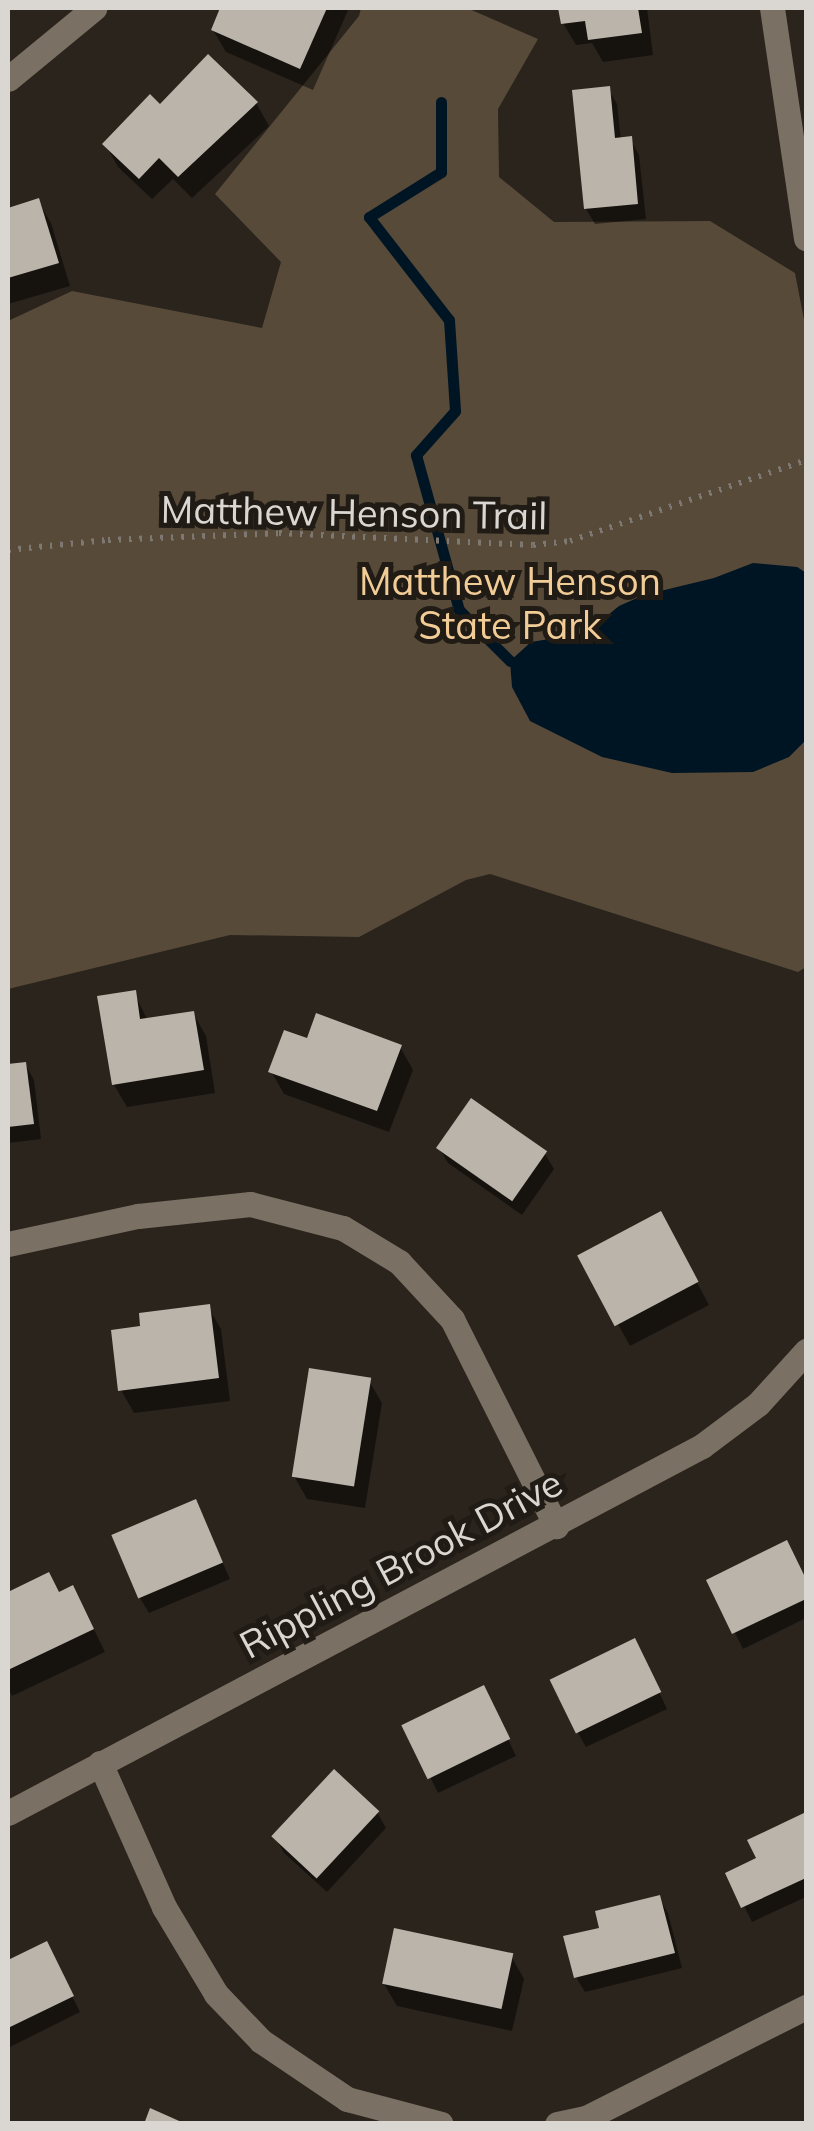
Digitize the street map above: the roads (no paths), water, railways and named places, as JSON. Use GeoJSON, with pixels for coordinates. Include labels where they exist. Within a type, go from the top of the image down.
{"type":"FeatureCollection","features":[{"type":"Feature","properties":{"kind":"street"},"geometry":{"type":"LineString","coordinates":[[8,79],[94,8]]}},
{"type":"Feature","properties":{"kind":"street"},"geometry":{"type":"LineString","coordinates":[[772,8],[806,239]]}},
{"type":"Feature","properties":{"kind":"street"},"geometry":{"type":"LineString","coordinates":[[8,1244],[138,1216],[250,1204],[343,1228],[399,1262],[452,1319],[556,1526]]}},
{"type":"Feature","properties":{"kind":"street","name":"Rippling Brook Drive"},"geometry":{"type":"LineString","coordinates":[[8,1813],[702,1446],[758,1404],[806,1350]]}},
{"type":"Feature","properties":{"kind":"street"},"geometry":{"type":"LineString","coordinates":[[100,1763],[164,1908],[216,1994],[260,2041],[343,2111],[441,2124]]}},
{"type":"Feature","properties":{"kind":"street"},"geometry":{"type":"LineString","coordinates":[[557,2124],[586,2118],[806,2006]]}},
{"type":"Feature","properties":{"kind":"water"},"geometry":{"type":"Polygon","coordinates":[[[753,563],[797,567],[806,573],[806,740],[789,757],[753,772],[672,773],[602,757],[530,721],[512,687],[510,661],[531,642],[586,633],[619,606],[644,595],[714,578],[753,563]]]}},
{"type":"Feature","properties":{"kind":"waterway"},"geometry":{"type":"LineString","coordinates":[[441,102],[441,172],[369,217],[449,320],[455,411],[416,455],[459,610],[510,661]]}},
{"type":"Feature","properties":{"kind":"park label","name":"Matthew Henson State Park"},"geometry":{"type":"Point","coordinates":[510,604]}}]}
